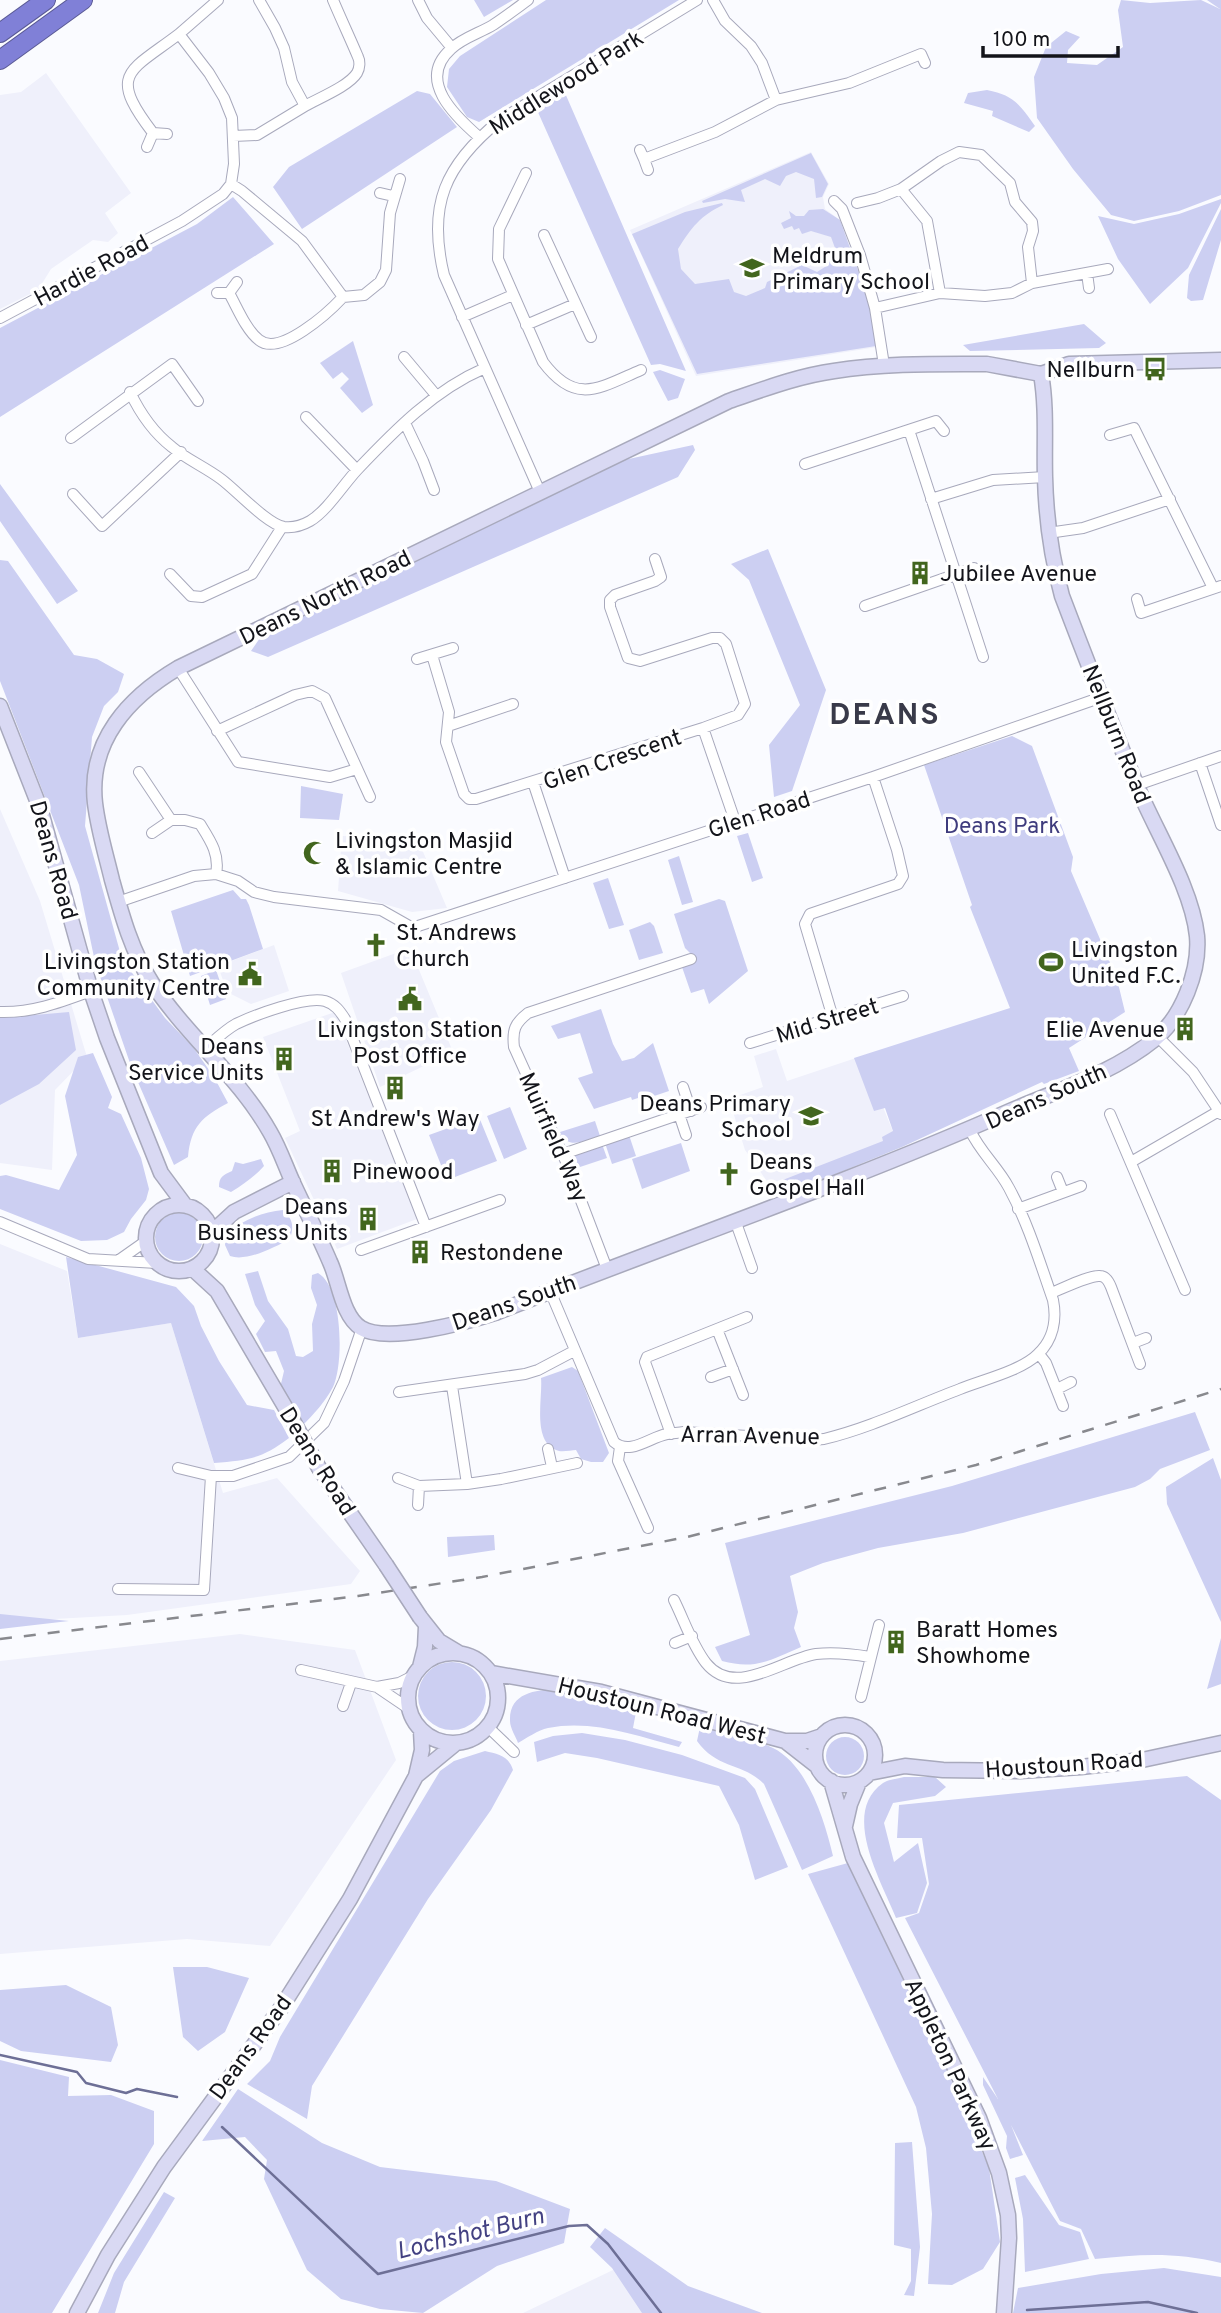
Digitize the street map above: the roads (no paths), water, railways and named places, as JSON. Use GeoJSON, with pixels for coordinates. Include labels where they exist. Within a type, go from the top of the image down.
{"type":"FeatureCollection","features":[{"type":"Feature","properties":{"kind":"highway"},"geometry":{"type":"LineString","coordinates":[[0,33],[46,0]]}},
{"type":"Feature","properties":{"kind":"highway"},"geometry":{"type":"LineString","coordinates":[[0,60],[83,0]]}},
{"type":"Feature","properties":{"kind":"street"},"geometry":{"type":"LineString","coordinates":[[153,133],[132,103],[126,88],[128,75],[218,0]]}},
{"type":"Feature","properties":{"kind":"street"},"geometry":{"type":"LineString","coordinates":[[259,0],[284,48],[292,82],[306,106]]}},
{"type":"Feature","properties":{"kind":"street"},"geometry":{"type":"LineString","coordinates":[[233,136],[257,135],[346,83],[356,74],[358,58],[333,0]]}},
{"type":"Feature","properties":{"kind":"street"},"geometry":{"type":"LineString","coordinates":[[418,0],[427,18],[452,48]]}},
{"type":"Feature","properties":{"kind":"street"},"geometry":{"type":"LineString","coordinates":[[479,137],[456,116],[439,91],[438,68],[452,48],[495,24],[528,0]]}},
{"type":"Feature","properties":{"kind":"street","name":"Middlewood Park"},"geometry":{"type":"LineString","coordinates":[[540,492],[444,275],[438,251],[437,228],[446,183],[460,159],[479,137],[526,103],[697,0]]}},
{"type":"Feature","properties":{"kind":"street"},"geometry":{"type":"LineString","coordinates":[[713,0],[725,21],[751,46],[776,100]]}},
{"type":"Feature","properties":{"kind":"street"},"geometry":{"type":"LineString","coordinates":[[179,34],[194,51],[224,98],[232,118],[234,164],[231,184],[300,238],[343,297]]}},
{"type":"Feature","properties":{"kind":"street"},"geometry":{"type":"LineString","coordinates":[[648,170],[642,155],[715,132],[776,100],[849,83],[921,54]]}},
{"type":"Feature","properties":{"kind":"street"},"geometry":{"type":"LineString","coordinates":[[153,133],[167,134]]}},
{"type":"Feature","properties":{"kind":"street"},"geometry":{"type":"LineString","coordinates":[[147,147],[153,133]]}},
{"type":"Feature","properties":{"kind":"street"},"geometry":{"type":"LineString","coordinates":[[857,203],[901,189],[959,152],[981,155],[1010,183],[1015,202],[1032,222],[1033,232],[1028,247],[1032,284]]}},
{"type":"Feature","properties":{"kind":"street"},"geometry":{"type":"LineString","coordinates":[[526,173],[499,229],[498,259],[543,362],[552,375],[565,386],[580,389],[595,389],[641,370]]}},
{"type":"Feature","properties":{"kind":"street"},"geometry":{"type":"LineString","coordinates":[[229,293],[256,338],[268,345],[301,332],[328,313],[343,297],[364,295],[380,282],[386,270],[390,213],[400,179]]}},
{"type":"Feature","properties":{"kind":"street","name":"Hardie Road"},"geometry":{"type":"LineString","coordinates":[[0,318],[182,221],[223,194],[231,184]]}},
{"type":"Feature","properties":{"kind":"street"},"geometry":{"type":"LineString","coordinates":[[901,189],[927,221],[940,293]]}},
{"type":"Feature","properties":{"kind":"street"},"geometry":{"type":"LineString","coordinates":[[380,193],[393,196]]}},
{"type":"Feature","properties":{"kind":"street"},"geometry":{"type":"LineString","coordinates":[[834,201],[842,209],[860,255],[875,308],[884,365]]}},
{"type":"Feature","properties":{"kind":"street"},"geometry":{"type":"LineString","coordinates":[[544,235],[591,337]]}},
{"type":"Feature","properties":{"kind":"street"},"geometry":{"type":"LineString","coordinates":[[875,308],[940,293],[985,296],[1012,293],[1032,284],[1108,269]]}},
{"type":"Feature","properties":{"kind":"street"},"geometry":{"type":"LineString","coordinates":[[1087,273],[1089,288]]}},
{"type":"Feature","properties":{"kind":"street"},"geometry":{"type":"LineString","coordinates":[[229,293],[237,282]]}},
{"type":"Feature","properties":{"kind":"street"},"geometry":{"type":"LineString","coordinates":[[217,293],[229,293]]}},
{"type":"Feature","properties":{"kind":"street"},"geometry":{"type":"LineString","coordinates":[[462,317],[513,295]]}},
{"type":"Feature","properties":{"kind":"street"},"geometry":{"type":"LineString","coordinates":[[526,325],[575,304]]}},
{"type":"Feature","properties":{"kind":"street"},"geometry":{"type":"LineString","coordinates":[[404,358],[436,394]]}},
{"type":"Feature","properties":{"kind":"street"},"geometry":{"type":"LineString","coordinates":[[1041,374],[1069,364],[1209,360]]}},
{"type":"Feature","properties":{"kind":"street"},"geometry":{"type":"LineString","coordinates":[[71,438],[130,392],[173,364],[198,401]]}},
{"type":"Feature","properties":{"kind":"street","name":"Deans North Road"},"geometry":{"type":"LineString","coordinates":[[293,1182],[271,1134],[249,1099],[153,983],[135,951],[118,902],[95,800],[96,774],[110,730],[137,696],[178,668],[729,401],[783,382],[833,371],[884,365],[986,364],[1041,374]]}},
{"type":"Feature","properties":{"kind":"street"},"geometry":{"type":"LineString","coordinates":[[130,392],[151,426],[172,448],[221,479],[282,527],[295,527],[311,521],[357,470],[436,394],[465,376],[485,368]]}},
{"type":"Feature","properties":{"kind":"street","name":"Nellburn Road"},"geometry":{"type":"LineString","coordinates":[[1041,374],[1045,402],[1048,533],[1062,596],[1137,785],[1187,897],[1197,937],[1196,963],[1185,995],[1172,1019],[1158,1037],[1122,1062]]}},
{"type":"Feature","properties":{"kind":"street"},"geometry":{"type":"LineString","coordinates":[[306,417],[357,470]]}},
{"type":"Feature","properties":{"kind":"street"},"geometry":{"type":"LineString","coordinates":[[805,464],[936,421],[944,431]]}},
{"type":"Feature","properties":{"kind":"street"},"geometry":{"type":"LineString","coordinates":[[405,423],[434,489]]}},
{"type":"Feature","properties":{"kind":"street"},"geometry":{"type":"LineString","coordinates":[[1110,435],[1134,428],[1217,587],[1141,613],[1137,599]]}},
{"type":"Feature","properties":{"kind":"street"},"geometry":{"type":"LineString","coordinates":[[909,430],[983,657]]}},
{"type":"Feature","properties":{"kind":"street"},"geometry":{"type":"LineString","coordinates":[[73,494],[102,526],[181,452]]}},
{"type":"Feature","properties":{"kind":"street"},"geometry":{"type":"LineString","coordinates":[[931,499],[993,480],[1045,477]]}},
{"type":"Feature","properties":{"kind":"street"},"geometry":{"type":"LineString","coordinates":[[1048,533],[1083,528],[1170,499]]}},
{"type":"Feature","properties":{"kind":"street"},"geometry":{"type":"LineString","coordinates":[[170,574],[191,596],[202,597],[253,574],[282,527]]}},
{"type":"Feature","properties":{"kind":"street","name":"Glen Crescent"},"geometry":{"type":"LineString","coordinates":[[565,878],[533,782],[703,728],[738,715],[745,704],[726,644],[720,638],[712,638],[640,661],[628,658],[610,600],[615,595],[661,577],[655,559]]}},
{"type":"Feature","properties":{"kind":"street"},"geometry":{"type":"LineString","coordinates":[[865,606],[974,568]]}},
{"type":"Feature","properties":{"kind":"street"},"geometry":{"type":"LineString","coordinates":[[417,659],[453,648]]}},
{"type":"Feature","properties":{"kind":"street"},"geometry":{"type":"LineString","coordinates":[[432,655],[449,712],[446,742],[464,794],[469,799],[476,799],[533,782]]}},
{"type":"Feature","properties":{"kind":"street"},"geometry":{"type":"LineString","coordinates":[[178,668],[238,762],[330,777],[357,769]]}},
{"type":"Feature","properties":{"kind":"street"},"geometry":{"type":"LineString","coordinates":[[217,731],[295,695],[312,691],[325,698],[370,797]]}},
{"type":"Feature","properties":{"kind":"street","name":"Glen Road"},"geometry":{"type":"LineString","coordinates":[[216,874],[238,881],[254,892],[274,897],[381,910],[415,927],[873,777],[1102,697]]}},
{"type":"Feature","properties":{"kind":"street"},"geometry":{"type":"LineString","coordinates":[[447,726],[513,704]]}},
{"type":"Feature","properties":{"kind":"street","name":"Deans Road"},"geometry":{"type":"LineString","coordinates":[[0,706],[40,808],[91,990],[161,1173],[184,1204]]}},
{"type":"Feature","properties":{"kind":"street","name":"Glen Crescent"},"geometry":{"type":"LineString","coordinates":[[703,728],[735,821]]}},
{"type":"Feature","properties":{"kind":"street"},"geometry":{"type":"LineString","coordinates":[[1137,785],[1221,756]]}},
{"type":"Feature","properties":{"kind":"street"},"geometry":{"type":"LineString","coordinates":[[1200,764],[1221,825]]}},
{"type":"Feature","properties":{"kind":"street"},"geometry":{"type":"LineString","coordinates":[[139,772],[148,792],[171,820]]}},
{"type":"Feature","properties":{"kind":"street"},"geometry":{"type":"LineString","coordinates":[[833,1018],[806,924],[807,918],[810,914],[898,884],[904,876],[873,777]]}},
{"type":"Feature","properties":{"kind":"street"},"geometry":{"type":"LineString","coordinates":[[118,902],[194,876],[216,874],[218,863],[213,844],[200,824],[171,820],[152,833]]}},
{"type":"Feature","properties":{"kind":"street","name":"Muirfield Way"},"geometry":{"type":"LineString","coordinates":[[607,1269],[588,1213],[514,1047],[513,1030],[518,1021],[528,1013],[691,959]]}},
{"type":"Feature","properties":{"kind":"street"},"geometry":{"type":"LineString","coordinates":[[0,1012],[20,1013],[41,1009],[91,990]]}},
{"type":"Feature","properties":{"kind":"street","name":"Mid Street"},"geometry":{"type":"LineString","coordinates":[[750,1043],[903,996]]}},
{"type":"Feature","properties":{"kind":"street"},"geometry":{"type":"LineString","coordinates":[[206,1048],[234,1025],[297,1003],[326,1001],[337,1007],[345,1019],[426,1227]]}},
{"type":"Feature","properties":{"kind":"street"},"geometry":{"type":"LineString","coordinates":[[1130,1162],[1220,1112],[1193,1072],[1158,1037]]}},
{"type":"Feature","properties":{"kind":"street","name":"Deans South"},"geometry":{"type":"LineString","coordinates":[[362,1328],[372,1332],[393,1332],[456,1325],[495,1313],[970,1130],[1122,1062]]}},
{"type":"Feature","properties":{"kind":"street"},"geometry":{"type":"LineString","coordinates":[[563,1154],[696,1109],[683,1087]]}},
{"type":"Feature","properties":{"kind":"street"},"geometry":{"type":"LineString","coordinates":[[1110,1114],[1185,1290]]}},
{"type":"Feature","properties":{"kind":"street"},"geometry":{"type":"LineString","coordinates":[[679,1115],[685,1135]]}},
{"type":"Feature","properties":{"kind":"street"},"geometry":{"type":"LineString","coordinates":[[970,1130],[978,1146],[1003,1178],[1051,1293],[1055,1307],[1055,1324],[1039,1354],[1046,1363],[1063,1406]]}},
{"type":"Feature","properties":{"kind":"street","name":"Deans Road"},"geometry":{"type":"LineString","coordinates":[[158,1212],[161,1173]]}},
{"type":"Feature","properties":{"kind":"street"},"geometry":{"type":"LineString","coordinates":[[1057,1177],[1063,1192]]}},
{"type":"Feature","properties":{"kind":"street"},"geometry":{"type":"LineString","coordinates":[[178,1468],[211,1476],[233,1476],[289,1457],[324,1423],[344,1381],[362,1328],[349,1312],[331,1263],[293,1182],[234,1212],[211,1234]]}},
{"type":"Feature","properties":{"kind":"street"},"geometry":{"type":"LineString","coordinates":[[1018,1209],[1082,1186]]}},
{"type":"Feature","properties":{"kind":"street"},"geometry":{"type":"LineString","coordinates":[[361,1250],[500,1200]]}},
{"type":"Feature","properties":{"kind":"street"},"geometry":{"type":"LineString","coordinates":[[184,1204],[192,1206],[204,1215],[211,1234],[209,1254],[202,1263],[193,1269],[181,1271],[167,1269],[151,1257],[146,1241],[147,1226],[158,1212],[172,1205],[184,1204]]}},
{"type":"Feature","properties":{"kind":"street"},"geometry":{"type":"LineString","coordinates":[[204,1215],[219,1216],[234,1212]]}},
{"type":"Feature","properties":{"kind":"street"},"geometry":{"type":"LineString","coordinates":[[735,1220],[752,1268]]}},
{"type":"Feature","properties":{"kind":"street"},"geometry":{"type":"LineString","coordinates":[[0,1222],[88,1259],[157,1263]]}},
{"type":"Feature","properties":{"kind":"street"},"geometry":{"type":"LineString","coordinates":[[119,1260],[146,1241]]}},
{"type":"Feature","properties":{"kind":"street","name":"Deans Road"},"geometry":{"type":"LineString","coordinates":[[209,1254],[217,1291]]}},
{"type":"Feature","properties":{"kind":"street","name":"Deans Road"},"geometry":{"type":"LineString","coordinates":[[193,1269],[217,1291],[319,1468],[423,1622],[439,1641],[460,1653]]}},
{"type":"Feature","properties":{"kind":"street"},"geometry":{"type":"LineString","coordinates":[[1051,1293],[1100,1275],[1109,1281],[1140,1364]]}},
{"type":"Feature","properties":{"kind":"street"},"geometry":{"type":"LineString","coordinates":[[550,1291],[614,1442],[620,1447],[618,1461],[648,1528]]}},
{"type":"Feature","properties":{"kind":"street"},"geometry":{"type":"LineString","coordinates":[[671,1434],[645,1362],[647,1357],[747,1317]]}},
{"type":"Feature","properties":{"kind":"street"},"geometry":{"type":"LineString","coordinates":[[717,1329],[743,1395]]}},
{"type":"Feature","properties":{"kind":"street"},"geometry":{"type":"LineString","coordinates":[[1133,1343],[1146,1338]]}},
{"type":"Feature","properties":{"kind":"street"},"geometry":{"type":"LineString","coordinates":[[399,1392],[452,1386],[538,1370],[574,1352]]}},
{"type":"Feature","properties":{"kind":"street","name":"Arran Avenue"},"geometry":{"type":"LineString","coordinates":[[620,1447],[631,1448],[684,1432],[824,1439],[1020,1366],[1039,1354]]}},
{"type":"Feature","properties":{"kind":"street"},"geometry":{"type":"LineString","coordinates":[[711,1377],[733,1369]]}},
{"type":"Feature","properties":{"kind":"street"},"geometry":{"type":"LineString","coordinates":[[1057,1388],[1071,1382]]}},
{"type":"Feature","properties":{"kind":"street"},"geometry":{"type":"LineString","coordinates":[[452,1386],[467,1484]]}},
{"type":"Feature","properties":{"kind":"street"},"geometry":{"type":"LineString","coordinates":[[548,1450],[552,1467]]}},
{"type":"Feature","properties":{"kind":"street"},"geometry":{"type":"LineString","coordinates":[[398,1478],[419,1486],[467,1484],[577,1463]]}},
{"type":"Feature","properties":{"kind":"street"},"geometry":{"type":"LineString","coordinates":[[117,1589],[204,1590],[211,1476]]}},
{"type":"Feature","properties":{"kind":"street"},"geometry":{"type":"LineString","coordinates":[[418,1505],[419,1486]]}},
{"type":"Feature","properties":{"kind":"street"},"geometry":{"type":"LineString","coordinates":[[674,1600],[705,1661],[713,1670],[729,1678],[748,1678],[814,1654],[840,1653],[870,1657]]}},
{"type":"Feature","properties":{"kind":"street"},"geometry":{"type":"LineString","coordinates":[[302,1670],[377,1687],[399,1682],[416,1672],[431,1658],[445,1653],[460,1653],[482,1663],[491,1673],[498,1693],[497,1711],[488,1727],[473,1739],[455,1744],[443,1743],[421,1731],[413,1720],[408,1708],[409,1686],[416,1672],[425,1647],[423,1622]]}},
{"type":"Feature","properties":{"kind":"street"},"geometry":{"type":"LineString","coordinates":[[861,1697],[879,1625]]}},
{"type":"Feature","properties":{"kind":"street"},"geometry":{"type":"LineString","coordinates":[[676,1643],[692,1636]]}},
{"type":"Feature","properties":{"kind":"street","name":"Houstoun Road West"},"geometry":{"type":"LineString","coordinates":[[491,1673],[621,1696],[785,1741],[807,1741],[822,1736]]}},
{"type":"Feature","properties":{"kind":"street","name":"Houstoun Road West"},"geometry":{"type":"LineString","coordinates":[[498,1693],[539,1681]]}},
{"type":"Feature","properties":{"kind":"street"},"geometry":{"type":"LineString","coordinates":[[343,1706],[351,1683]]}},
{"type":"Feature","properties":{"kind":"street"},"geometry":{"type":"LineString","coordinates":[[377,1687],[408,1708]]}},
{"type":"Feature","properties":{"kind":"street"},"geometry":{"type":"LineString","coordinates":[[844,1828],[850,1804],[874,1763],[875,1751],[867,1733],[854,1727],[840,1725],[822,1736],[815,1750],[817,1766],[825,1778],[845,1786],[864,1778]]}},
{"type":"Feature","properties":{"kind":"street"},"geometry":{"type":"LineString","coordinates":[[488,1727],[514,1752]]}},
{"type":"Feature","properties":{"kind":"street","name":"Deans Road"},"geometry":{"type":"LineString","coordinates":[[77,2313],[108,2255],[164,2167],[281,2008],[349,1899],[416,1776],[422,1750],[421,1731]]}},
{"type":"Feature","properties":{"kind":"street","name":"Houstoun Road West"},"geometry":{"type":"LineString","coordinates":[[785,1741],[817,1766]]}},
{"type":"Feature","properties":{"kind":"street","name":"Houstoun Road"},"geometry":{"type":"LineString","coordinates":[[875,1751],[905,1766],[943,1770],[1020,1771],[1142,1760],[1221,1743]]}},
{"type":"Feature","properties":{"kind":"street","name":"Deans Road"},"geometry":{"type":"LineString","coordinates":[[416,1776],[455,1744]]}},
{"type":"Feature","properties":{"kind":"street","name":"Houstoun Road"},"geometry":{"type":"LineString","coordinates":[[864,1778],[905,1766]]}},
{"type":"Feature","properties":{"kind":"street","name":"Appleton Parkway"},"geometry":{"type":"LineString","coordinates":[[831,1782],[853,1857],[958,2073],[995,2160],[1008,2215],[1005,2307]]}},
{"type":"Feature","properties":{"kind":"waterway","name":"Lochshot Burn"},"geometry":{"type":"LineString","coordinates":[[0,2055],[77,2072],[86,2083],[126,2093],[137,2089],[177,2097]]}},
{"type":"Feature","properties":{"kind":"waterway","name":"Lochshot Burn"},"geometry":{"type":"LineString","coordinates":[[222,2127],[378,2274],[569,2226],[587,2225],[608,2244],[661,2313]]}},
{"type":"Feature","properties":{"kind":"waterway","name":"Lochshot Burn"},"geometry":{"type":"LineString","coordinates":[[1027,2310],[1148,2302],[1197,2313]]}},
{"type":"Feature","properties":{"kind":"railway"},"geometry":{"type":"LineString","coordinates":[[0,1639],[358,1596],[482,1577],[687,1537],[976,1465],[1221,1389]]}},
{"type":"Feature","properties":{"kind":"place","name":"Meldrum Primary School"},"geometry":{"type":"Point","coordinates":[752,268]}},
{"type":"Feature","properties":{"kind":"place","name":"Nellburn"},"geometry":{"type":"Point","coordinates":[1155,369]}},
{"type":"Feature","properties":{"kind":"place","name":"Jubilee Avenue"},"geometry":{"type":"Point","coordinates":[920,573]}},
{"type":"Feature","properties":{"kind":"place","name":"Livingston Masjid & Islamic Centre"},"geometry":{"type":"Point","coordinates":[315,853]}},
{"type":"Feature","properties":{"kind":"place","name":"St. Andrews Church"},"geometry":{"type":"Point","coordinates":[376,945]}},
{"type":"Feature","properties":{"kind":"place","name":"Livingston United F.C."},"geometry":{"type":"Point","coordinates":[1051,962]}},
{"type":"Feature","properties":{"kind":"place","name":"Livingston Station Community Centre"},"geometry":{"type":"Point","coordinates":[250,974]}},
{"type":"Feature","properties":{"kind":"place","name":"Livingston Station Post Office"},"geometry":{"type":"Point","coordinates":[410,999]}},
{"type":"Feature","properties":{"kind":"place","name":"Elie Avenue"},"geometry":{"type":"Point","coordinates":[1185,1029]}},
{"type":"Feature","properties":{"kind":"place","name":"Deans Service Units"},"geometry":{"type":"Point","coordinates":[284,1059]}},
{"type":"Feature","properties":{"kind":"place","name":"St Andrew's Way"},"geometry":{"type":"Point","coordinates":[395,1088]}},
{"type":"Feature","properties":{"kind":"place","name":"Deans Primary School"},"geometry":{"type":"Point","coordinates":[811,1116]}},
{"type":"Feature","properties":{"kind":"place","name":"Pinewood"},"geometry":{"type":"Point","coordinates":[332,1171]}},
{"type":"Feature","properties":{"kind":"place","name":"Deans Gospel Hall"},"geometry":{"type":"Point","coordinates":[729,1174]}},
{"type":"Feature","properties":{"kind":"place","name":"Deans Business Units"},"geometry":{"type":"Point","coordinates":[368,1219]}},
{"type":"Feature","properties":{"kind":"place","name":"Restondene"},"geometry":{"type":"Point","coordinates":[420,1252]}},
{"type":"Feature","properties":{"kind":"place","name":"Baratt Homes Showhome"},"geometry":{"type":"Point","coordinates":[896,1642]}},
{"type":"Feature","properties":{"kind":"district","name":"DEANS"},"geometry":{"type":"Point","coordinates":[885,714]}},
{"type":"Feature","properties":{"kind":"park label","name":"Deans Park"},"geometry":{"type":"Point","coordinates":[1002,825]}}]}
